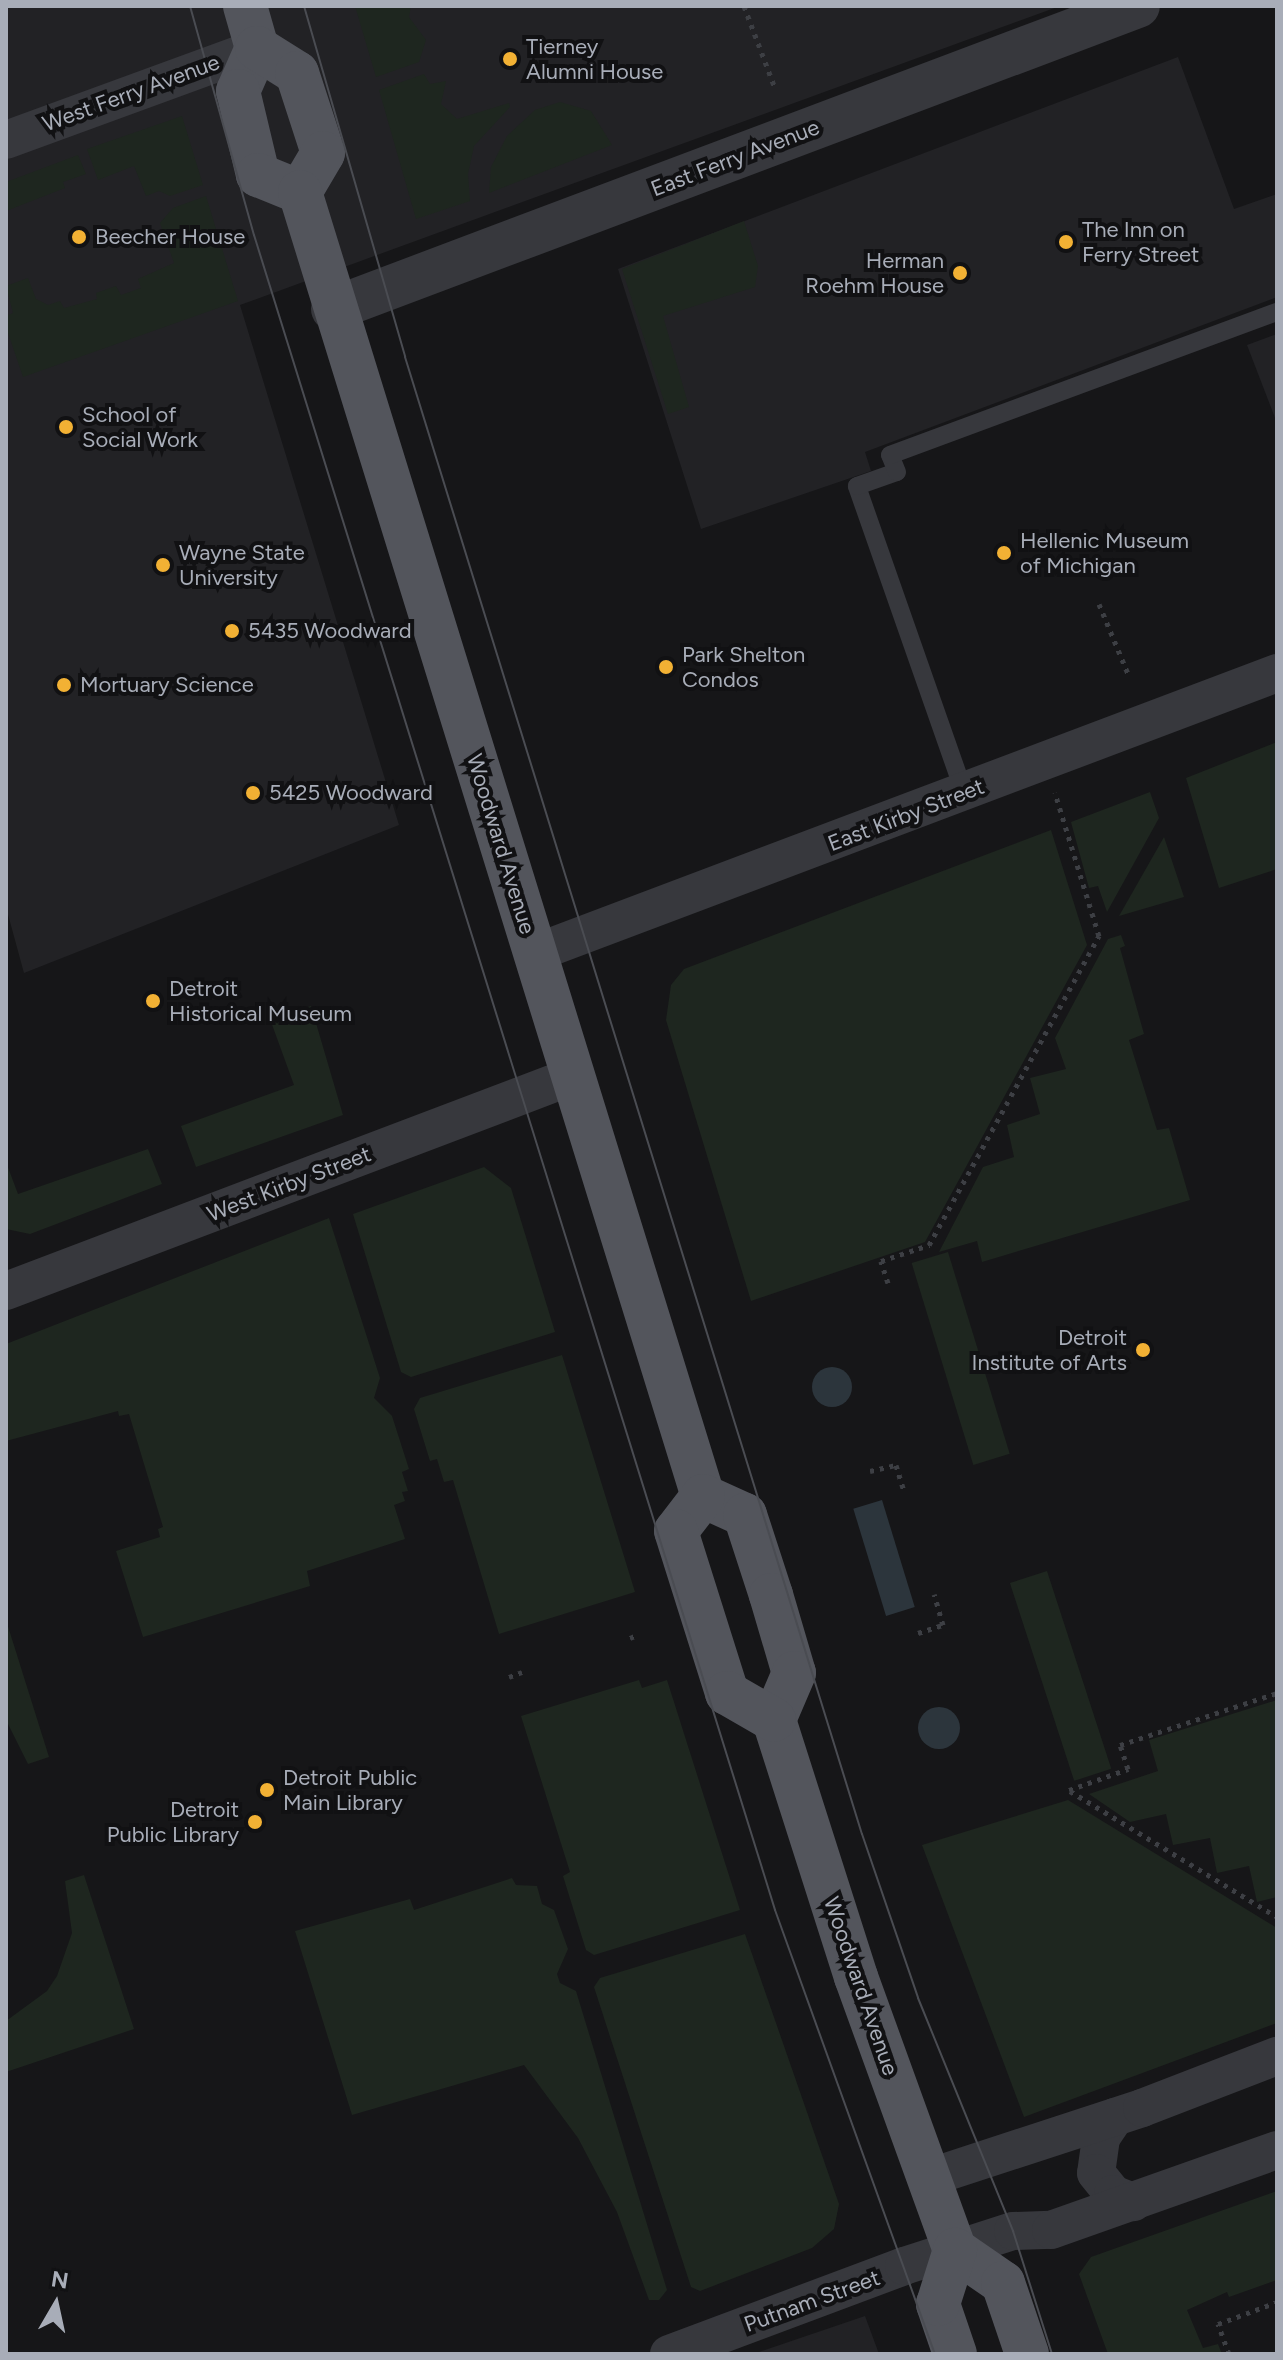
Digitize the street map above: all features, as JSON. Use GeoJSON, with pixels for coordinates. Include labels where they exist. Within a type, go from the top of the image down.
{"type":"FeatureCollection","features":[{"type":"Feature","properties":{"kind":"main road"},"geometry":{"type":"LineString","coordinates":[[245,6],[257,48],[238,91],[258,175],[300,192],[323,153],[297,73],[257,48]]}},
{"type":"Feature","properties":{"kind":"main road","name":"Woodward Avenue"},"geometry":{"type":"LineString","coordinates":[[300,192],[333,309],[703,1496]]}},
{"type":"Feature","properties":{"kind":"main road"},"geometry":{"type":"LineString","coordinates":[[703,1496],[745,1515],[767,1582],[794,1673],[774,1720],[727,1693],[676,1531],[703,1496]]}},
{"type":"Feature","properties":{"kind":"main road","name":"Woodward Avenue"},"geometry":{"type":"LineString","coordinates":[[774,1720],[856,1977],[955,2250]]}},
{"type":"Feature","properties":{"kind":"main road"},"geometry":{"type":"LineString","coordinates":[[955,2354],[938,2304],[955,2250],[1003,2283],[1027,2354]]}},
{"type":"Feature","properties":{"kind":"street","name":"East Ferry Avenue"},"geometry":{"type":"LineString","coordinates":[[333,309],[1138,6]]}},
{"type":"Feature","properties":{"kind":"street","name":"West Ferry Avenue"},"geometry":{"type":"LineString","coordinates":[[6,140],[257,48]]}},
{"type":"Feature","properties":{"kind":"street","name":"East Kirby Street"},"geometry":{"type":"LineString","coordinates":[[535,953],[1277,673]]}},
{"type":"Feature","properties":{"kind":"street","name":"West Kirby Street"},"geometry":{"type":"LineString","coordinates":[[6,1291],[573,1076]]}},
{"type":"Feature","properties":{"kind":"street"},"geometry":{"type":"LineString","coordinates":[[928,2178],[1115,2117],[1277,2056]]}},
{"type":"Feature","properties":{"kind":"street"},"geometry":{"type":"LineString","coordinates":[[1115,2117],[1101,2138],[1096,2173],[1113,2194],[1133,2202]]}},
{"type":"Feature","properties":{"kind":"street","name":"Putnam Street"},"geometry":{"type":"LineString","coordinates":[[669,2354],[955,2250],[1013,2231],[1051,2230],[1277,2150]]}},
{"type":"Feature","properties":{"kind":"lane"},"geometry":{"type":"LineString","coordinates":[[964,792],[857,486],[897,472],[890,455],[1277,312]]}},
{"type":"Feature","properties":{"kind":"path"},"geometry":{"type":"LineString","coordinates":[[744,6],[775,88]]}},
{"type":"Feature","properties":{"kind":"path"},"geometry":{"type":"LineString","coordinates":[[1099,604],[1129,676]]}},
{"type":"Feature","properties":{"kind":"path"},"geometry":{"type":"LineString","coordinates":[[888,1283],[881,1261],[929,1245],[1099,936],[1046,761]]}},
{"type":"Feature","properties":{"kind":"path"},"geometry":{"type":"LineString","coordinates":[[870,1471],[896,1465],[904,1491]]}},
{"type":"Feature","properties":{"kind":"path"},"geometry":{"type":"LineString","coordinates":[[918,1633],[943,1625],[934,1594]]}},
{"type":"Feature","properties":{"kind":"path"},"geometry":{"type":"LineString","coordinates":[[509,1677],[522,1672]]}},
{"type":"Feature","properties":{"kind":"path"},"geometry":{"type":"LineString","coordinates":[[1277,1693],[1120,1745],[1128,1769],[1069,1790],[1277,1917]]}},
{"type":"Feature","properties":{"kind":"path"},"geometry":{"type":"LineString","coordinates":[[1229,2354],[1218,2324],[1277,2302]]}},
{"type":"Feature","properties":{"kind":"shaded area","name":"Wayne State University"},"geometry":{"type":"Polygon","coordinates":[[[6,6],[1060,6],[240,305],[399,825],[24,973],[6,907],[6,6]]]}},
{"type":"Feature","properties":{"kind":"shaded area"},"geometry":{"type":"Polygon","coordinates":[[[355,6],[411,6],[409,17],[426,40],[419,62],[376,77],[355,6]]]}},
{"type":"Feature","properties":{"kind":"shaded area"},"geometry":{"type":"Polygon","coordinates":[[[1178,57],[1234,209],[1277,194],[1277,297],[865,452],[871,471],[701,529],[618,269],[1178,57]]]}},
{"type":"Feature","properties":{"kind":"shaded area"},"geometry":{"type":"Polygon","coordinates":[[[424,74],[430,84],[446,81],[441,104],[457,119],[509,103],[510,107],[474,146],[468,174],[470,201],[416,219],[379,90],[424,74]]]}},
{"type":"Feature","properties":{"kind":"shaded area"},"geometry":{"type":"Polygon","coordinates":[[[560,102],[591,111],[612,145],[489,193],[491,167],[507,136],[535,110],[560,102]]]}},
{"type":"Feature","properties":{"kind":"shaded area"},"geometry":{"type":"Polygon","coordinates":[[[182,116],[203,185],[170,196],[159,191],[146,196],[134,166],[98,180],[87,149],[182,116]]]}},
{"type":"Feature","properties":{"kind":"shaded area"},"geometry":{"type":"Polygon","coordinates":[[[78,155],[86,174],[63,182],[65,188],[6,211],[6,182],[78,155]]]}},
{"type":"Feature","properties":{"kind":"shaded area"},"geometry":{"type":"Polygon","coordinates":[[[206,196],[238,301],[23,377],[6,327],[6,316],[13,313],[6,286],[28,278],[36,299],[48,305],[60,301],[64,308],[97,299],[96,293],[116,286],[121,295],[141,288],[138,279],[174,263],[160,223],[173,208],[206,196]]]}},
{"type":"Feature","properties":{"kind":"shaded area"},"geometry":{"type":"Polygon","coordinates":[[[744,221],[758,266],[755,287],[663,316],[689,407],[668,414],[622,269],[744,221]]]}},
{"type":"Feature","properties":{"kind":"shaded area"},"geometry":{"type":"Polygon","coordinates":[[[1277,334],[1277,423],[1247,345],[1277,334]]]}},
{"type":"Feature","properties":{"kind":"shaded area"},"geometry":{"type":"Polygon","coordinates":[[[1277,742],[1277,869],[1219,888],[1186,778],[1277,742]]]}},
{"type":"Feature","properties":{"kind":"shaded area"},"geometry":{"type":"Polygon","coordinates":[[[1150,792],[1159,818],[1107,912],[1098,886],[1089,888],[1071,822],[1150,792]]]}},
{"type":"Feature","properties":{"kind":"shaded area"},"geometry":{"type":"Polygon","coordinates":[[[1051,830],[1087,945],[925,1242],[751,1301],[666,1020],[671,985],[684,969],[1051,830]]]}},
{"type":"Feature","properties":{"kind":"shaded area"},"geometry":{"type":"Polygon","coordinates":[[[1164,837],[1184,897],[1119,916],[1164,837]]]}},
{"type":"Feature","properties":{"kind":"shaded area"},"geometry":{"type":"Polygon","coordinates":[[[1121,935],[1125,946],[1120,948],[1144,1034],[1129,1040],[1157,1130],[1169,1128],[1190,1200],[982,1262],[977,1241],[939,1252],[983,1167],[1014,1157],[1007,1125],[1040,1114],[1030,1078],[1066,1069],[1055,1038],[1108,939],[1121,935]]]}},
{"type":"Feature","properties":{"kind":"shaded area"},"geometry":{"type":"Polygon","coordinates":[[[311,1006],[343,1115],[196,1167],[181,1126],[294,1085],[270,1019],[311,1006]]]}},
{"type":"Feature","properties":{"kind":"shaded area"},"geometry":{"type":"Polygon","coordinates":[[[148,1149],[162,1184],[30,1234],[6,1229],[6,1162],[18,1194],[148,1149]]]}},
{"type":"Feature","properties":{"kind":"shaded area"},"geometry":{"type":"Polygon","coordinates":[[[484,1167],[511,1188],[555,1332],[411,1377],[401,1372],[353,1214],[484,1167]]]}},
{"type":"Feature","properties":{"kind":"shaded area"},"geometry":{"type":"Polygon","coordinates":[[[329,1218],[380,1378],[374,1398],[392,1416],[409,1469],[402,1472],[408,1491],[402,1492],[405,1501],[394,1505],[405,1539],[307,1571],[310,1586],[143,1637],[116,1551],[160,1537],[158,1529],[163,1527],[129,1414],[119,1416],[118,1411],[6,1441],[6,1344],[329,1218]]]}},
{"type":"Feature","properties":{"kind":"shaded area"},"geometry":{"type":"Polygon","coordinates":[[[948,1252],[1010,1454],[973,1465],[912,1263],[948,1252]]]}},
{"type":"Feature","properties":{"kind":"shaded area"},"geometry":{"type":"Polygon","coordinates":[[[562,1355],[635,1592],[499,1634],[453,1480],[444,1482],[437,1459],[430,1461],[414,1409],[420,1398],[562,1355]]]}},
{"type":"Feature","properties":{"kind":"shaded area"},"geometry":{"type":"Polygon","coordinates":[[[832,1367],[846,1373],[852,1387],[846,1401],[832,1407],[818,1401],[812,1387],[818,1373],[832,1367]]]}},
{"type":"Feature","properties":{"kind":"shaded area"},"geometry":{"type":"Polygon","coordinates":[[[882,1500],[915,1607],[886,1616],[853,1509],[882,1500]]]}},
{"type":"Feature","properties":{"kind":"shaded area"},"geometry":{"type":"Polygon","coordinates":[[[1047,1571],[1111,1769],[1074,1781],[1010,1583],[1047,1571]]]}},
{"type":"Feature","properties":{"kind":"shaded area"},"geometry":{"type":"Polygon","coordinates":[[[6,1620],[49,1757],[28,1764],[6,1720],[6,1620]]]}},
{"type":"Feature","properties":{"kind":"shaded area"},"geometry":{"type":"Polygon","coordinates":[[[639,1680],[642,1688],[667,1680],[740,1910],[594,1955],[586,1950],[563,1876],[570,1872],[521,1716],[639,1680]]]}},
{"type":"Feature","properties":{"kind":"shaded area"},"geometry":{"type":"Polygon","coordinates":[[[1277,1700],[1277,1897],[1257,1902],[1249,1866],[1217,1873],[1210,1838],[1173,1845],[1166,1814],[1130,1822],[1089,1794],[1158,1771],[1149,1740],[1277,1700]]]}},
{"type":"Feature","properties":{"kind":"shaded area"},"geometry":{"type":"Polygon","coordinates":[[[939,1707],[954,1713],[960,1728],[954,1743],[939,1749],[924,1743],[918,1728],[924,1713],[939,1707]]]}},
{"type":"Feature","properties":{"kind":"shaded area"},"geometry":{"type":"Polygon","coordinates":[[[1068,1800],[1277,1928],[1277,2023],[1024,2117],[922,1845],[1068,1800]]]}},
{"type":"Feature","properties":{"kind":"shaded area"},"geometry":{"type":"Polygon","coordinates":[[[84,1875],[134,2029],[6,2072],[6,2021],[47,1991],[57,1976],[72,1933],[65,1881],[84,1875]]]}},
{"type":"Feature","properties":{"kind":"shaded area"},"geometry":{"type":"Polygon","coordinates":[[[512,1878],[516,1885],[537,1886],[542,1904],[554,1910],[568,1949],[557,1974],[560,1983],[576,1991],[667,2290],[659,2300],[649,2300],[617,2212],[578,2138],[524,2065],[352,2115],[295,1931],[410,1899],[414,1910],[512,1878]]]}},
{"type":"Feature","properties":{"kind":"shaded area"},"geometry":{"type":"Polygon","coordinates":[[[745,1934],[839,2204],[834,2229],[812,2248],[700,2291],[691,2287],[594,1987],[600,1978],[745,1934]]]}},
{"type":"Feature","properties":{"kind":"shaded area"},"geometry":{"type":"Polygon","coordinates":[[[1277,2191],[1277,2280],[1229,2297],[1227,2292],[1187,2310],[1203,2348],[1218,2344],[1222,2354],[1108,2354],[1079,2274],[1091,2257],[1277,2191]]]}},
{"type":"Feature","properties":{"kind":"shaded area"},"geometry":{"type":"Polygon","coordinates":[[[865,2316],[879,2354],[753,2354],[865,2316]]]}},
{"type":"Feature","properties":{"kind":"tram line"},"geometry":{"type":"LineString","coordinates":[[190,6],[254,235],[775,1910],[935,2354]]}},
{"type":"Feature","properties":{"kind":"tram line"},"geometry":{"type":"LineString","coordinates":[[304,6],[405,357],[862,1834],[918,1998],[1013,2231],[1052,2354]]}},
{"type":"Feature","properties":{"kind":"place","name":"Tierney Alumni House"},"geometry":{"type":"Point","coordinates":[510,59]}},
{"type":"Feature","properties":{"kind":"place","name":"Beecher House"},"geometry":{"type":"Point","coordinates":[79,237]}},
{"type":"Feature","properties":{"kind":"place","name":"The Inn on Ferry Street"},"geometry":{"type":"Point","coordinates":[1066,242]}},
{"type":"Feature","properties":{"kind":"place","name":"Herman Roehm House"},"geometry":{"type":"Point","coordinates":[960,273]}},
{"type":"Feature","properties":{"kind":"place","name":"School of Social Work"},"geometry":{"type":"Point","coordinates":[66,427]}},
{"type":"Feature","properties":{"kind":"place","name":"Hellenic Museum of Michigan"},"geometry":{"type":"Point","coordinates":[1004,553]}},
{"type":"Feature","properties":{"kind":"place","name":"Wayne State University"},"geometry":{"type":"Point","coordinates":[163,565]}},
{"type":"Feature","properties":{"kind":"place","name":"5435 Woodward"},"geometry":{"type":"Point","coordinates":[232,631]}},
{"type":"Feature","properties":{"kind":"place","name":"Park Shelton Condos"},"geometry":{"type":"Point","coordinates":[666,667]}},
{"type":"Feature","properties":{"kind":"place","name":"Mortuary Science"},"geometry":{"type":"Point","coordinates":[64,685]}},
{"type":"Feature","properties":{"kind":"place","name":"5425 Woodward"},"geometry":{"type":"Point","coordinates":[253,793]}},
{"type":"Feature","properties":{"kind":"place","name":"Detroit Historical Museum"},"geometry":{"type":"Point","coordinates":[153,1001]}},
{"type":"Feature","properties":{"kind":"place","name":"Detroit Institute of Arts"},"geometry":{"type":"Point","coordinates":[1143,1350]}},
{"type":"Feature","properties":{"kind":"place","name":"Detroit Public Main Library"},"geometry":{"type":"Point","coordinates":[267,1790]}},
{"type":"Feature","properties":{"kind":"place","name":"Detroit Public Library"},"geometry":{"type":"Point","coordinates":[255,1822]}}]}
